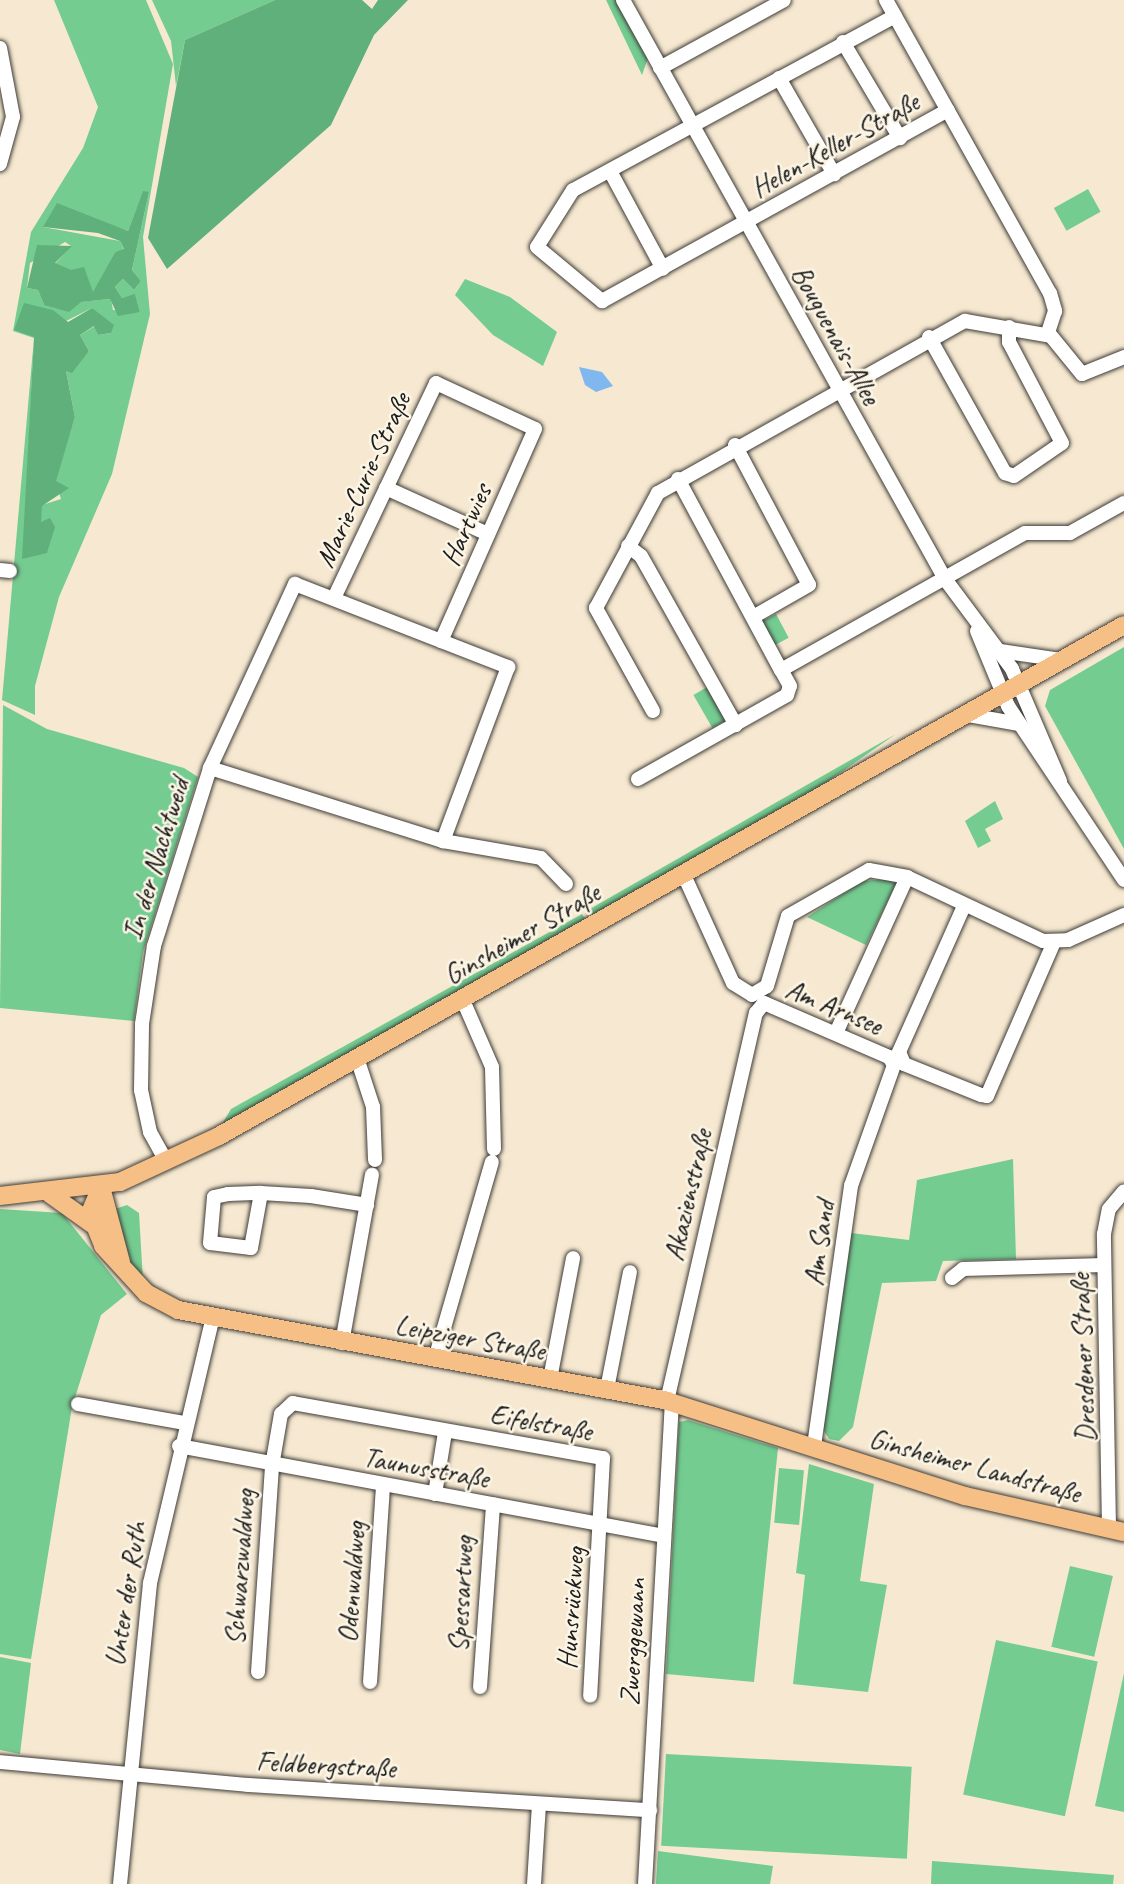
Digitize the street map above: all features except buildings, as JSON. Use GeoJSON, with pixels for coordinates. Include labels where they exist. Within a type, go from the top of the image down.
{"type":"FeatureCollection","features":[{"type":"Feature","properties":{"kind":"main road","name":"Ginsheimer Straße"},"geometry":{"type":"LineString","coordinates":[[0,1196],[50,1194],[101,1187],[166,1161],[357,1058],[1124,625]]}},
{"type":"Feature","properties":{"kind":"main road"},"geometry":{"type":"LineString","coordinates":[[92,1224],[91,1207],[101,1187]]}},
{"type":"Feature","properties":{"kind":"main road"},"geometry":{"type":"LineString","coordinates":[[101,1187],[125,1272]]}},
{"type":"Feature","properties":{"kind":"main road","name":"Leipziger Straße"},"geometry":{"type":"LineString","coordinates":[[50,1194],[92,1224],[125,1272],[159,1302],[213,1317],[670,1402],[814,1447]]}},
{"type":"Feature","properties":{"kind":"main road","name":"Ginsheimer Landstraße"},"geometry":{"type":"LineString","coordinates":[[814,1447],[965,1496],[1117,1530]]}},
{"type":"Feature","properties":{"kind":"street","name":"Bouguenais-Allee"},"geometry":{"type":"LineString","coordinates":[[623,0],[836,388],[945,579],[974,623],[1000,651],[1019,684]]}},
{"type":"Feature","properties":{"kind":"street"},"geometry":{"type":"LineString","coordinates":[[660,68],[784,0]]}},
{"type":"Feature","properties":{"kind":"street"},"geometry":{"type":"LineString","coordinates":[[886,0],[1050,293],[1055,311],[1047,335]]}},
{"type":"Feature","properties":{"kind":"street"},"geometry":{"type":"LineString","coordinates":[[663,269],[610,171],[895,16]]}},
{"type":"Feature","properties":{"kind":"street"},"geometry":{"type":"LineString","coordinates":[[843,42],[900,138]]}},
{"type":"Feature","properties":{"kind":"street"},"geometry":{"type":"LineString","coordinates":[[0,48],[13,117],[0,164]]}},
{"type":"Feature","properties":{"kind":"street"},"geometry":{"type":"LineString","coordinates":[[779,78],[834,174]]}},
{"type":"Feature","properties":{"kind":"street","name":"Helen-Keller-Straße"},"geometry":{"type":"LineString","coordinates":[[610,171],[573,190],[537,247],[602,301],[948,110]]}},
{"type":"Feature","properties":{"kind":"street"},"geometry":{"type":"LineString","coordinates":[[653,711],[596,608],[644,509],[678,479],[929,337],[975,319],[1047,335],[1082,374],[1124,358]]}},
{"type":"Feature","properties":{"kind":"street"},"geometry":{"type":"LineString","coordinates":[[929,337],[1005,473],[1014,475],[1062,443],[1009,342],[1009,327]]}},
{"type":"Feature","properties":{"kind":"street","name":"Marie-Curie-Straße"},"geometry":{"type":"LineString","coordinates":[[334,598],[436,383],[535,429]]}},
{"type":"Feature","properties":{"kind":"street","name":"Hartwies"},"geometry":{"type":"LineString","coordinates":[[441,641],[535,429]]}},
{"type":"Feature","properties":{"kind":"street"},"geometry":{"type":"LineString","coordinates":[[735,445],[809,585],[752,617]]}},
{"type":"Feature","properties":{"kind":"street"},"geometry":{"type":"LineString","coordinates":[[638,779],[791,691],[678,479]]}},
{"type":"Feature","properties":{"kind":"street"},"geometry":{"type":"LineString","coordinates":[[386,488],[488,534]]}},
{"type":"Feature","properties":{"kind":"street"},"geometry":{"type":"LineString","coordinates":[[781,670],[1026,533],[1070,533],[1124,503]]}},
{"type":"Feature","properties":{"kind":"street"},"geometry":{"type":"LineString","coordinates":[[628,546],[641,556],[736,725]]}},
{"type":"Feature","properties":{"kind":"street","name":"In der Nachtweid"},"geometry":{"type":"LineString","coordinates":[[166,1161],[142,1110],[142,1024],[154,946],[210,768],[295,584],[334,598]]}},
{"type":"Feature","properties":{"kind":"street"},"geometry":{"type":"LineString","coordinates":[[334,598],[508,667],[443,841]]}},
{"type":"Feature","properties":{"kind":"street","name":"Bouguenais-Allee"},"geometry":{"type":"LineString","coordinates":[[974,623],[1002,693]]}},
{"type":"Feature","properties":{"kind":"street"},"geometry":{"type":"LineString","coordinates":[[1000,651],[1062,660]]}},
{"type":"Feature","properties":{"kind":"street"},"geometry":{"type":"LineString","coordinates":[[1019,684],[1060,782]]}},
{"type":"Feature","properties":{"kind":"street"},"geometry":{"type":"LineString","coordinates":[[1002,693],[1019,724],[1124,880]]}},
{"type":"Feature","properties":{"kind":"street"},"geometry":{"type":"LineString","coordinates":[[963,714],[1019,724]]}},
{"type":"Feature","properties":{"kind":"street"},"geometry":{"type":"LineString","coordinates":[[210,768],[443,841],[541,858],[566,884]]}},
{"type":"Feature","properties":{"kind":"street","name":"Akazienstraße"},"geometry":{"type":"LineString","coordinates":[[670,1402],[756,1013],[788,916],[797,907],[869,870],[907,877],[964,906],[1054,942]]}},
{"type":"Feature","properties":{"kind":"street"},"geometry":{"type":"LineString","coordinates":[[683,873],[733,983],[761,999]]}},
{"type":"Feature","properties":{"kind":"street"},"geometry":{"type":"LineString","coordinates":[[836,1033],[907,877]]}},
{"type":"Feature","properties":{"kind":"street","name":"Am Sand"},"geometry":{"type":"LineString","coordinates":[[814,1447],[851,1186],[893,1069],[892,1057],[901,1044],[964,906]]}},
{"type":"Feature","properties":{"kind":"street"},"geometry":{"type":"LineString","coordinates":[[1054,942],[1124,915]]}},
{"type":"Feature","properties":{"kind":"street","name":"Am Arnsee"},"geometry":{"type":"LineString","coordinates":[[761,999],[987,1096],[1054,942]]}},
{"type":"Feature","properties":{"kind":"street"},"geometry":{"type":"LineString","coordinates":[[435,1359],[493,1156],[492,1067],[462,998]]}},
{"type":"Feature","properties":{"kind":"street"},"geometry":{"type":"LineString","coordinates":[[357,1058],[373,1107],[374,1160]]}},
{"type":"Feature","properties":{"kind":"street"},"geometry":{"type":"LineString","coordinates":[[342,1342],[372,1175]]}},
{"type":"Feature","properties":{"kind":"street","name":"Dresdener Straße"},"geometry":{"type":"LineString","coordinates":[[1117,1530],[1104,1265],[1106,1219],[1124,1191]]}},
{"type":"Feature","properties":{"kind":"street"},"geometry":{"type":"LineString","coordinates":[[261,1193],[251,1248],[209,1243],[214,1197],[261,1193],[367,1205]]}},
{"type":"Feature","properties":{"kind":"street"},"geometry":{"type":"LineString","coordinates":[[550,1379],[573,1258]]}},
{"type":"Feature","properties":{"kind":"street"},"geometry":{"type":"LineString","coordinates":[[952,1278],[963,1269],[1104,1265]]}},
{"type":"Feature","properties":{"kind":"street"},"geometry":{"type":"LineString","coordinates":[[607,1389],[630,1272]]}},
{"type":"Feature","properties":{"kind":"street","name":"Unter der Ruth"},"geometry":{"type":"LineString","coordinates":[[121,1884],[127,1776],[150,1583],[179,1446],[213,1317]]}},
{"type":"Feature","properties":{"kind":"street","name":"Zwerggewann"},"geometry":{"type":"LineString","coordinates":[[645,1884],[670,1402]]}},
{"type":"Feature","properties":{"kind":"street"},"geometry":{"type":"LineString","coordinates":[[78,1404],[185,1423]]}},
{"type":"Feature","properties":{"kind":"street","name":"Eifelstraße"},"geometry":{"type":"LineString","coordinates":[[272,1466],[281,1414],[293,1404],[603,1458],[601,1524]]}},
{"type":"Feature","properties":{"kind":"street"},"geometry":{"type":"LineString","coordinates":[[435,1494],[445,1432]]}},
{"type":"Feature","properties":{"kind":"street","name":"Taunusstraße"},"geometry":{"type":"LineString","coordinates":[[179,1446],[272,1466],[664,1536]]}},
{"type":"Feature","properties":{"kind":"street","name":"Schwarzwaldweg"},"geometry":{"type":"LineString","coordinates":[[258,1672],[272,1466]]}},
{"type":"Feature","properties":{"kind":"street","name":"Odenwaldweg"},"geometry":{"type":"LineString","coordinates":[[370,1682],[383,1485]]}},
{"type":"Feature","properties":{"kind":"street","name":"Spessartweg"},"geometry":{"type":"LineString","coordinates":[[480,1687],[493,1504]]}},
{"type":"Feature","properties":{"kind":"street","name":"Hunsrückweg"},"geometry":{"type":"LineString","coordinates":[[590,1696],[601,1524]]}},
{"type":"Feature","properties":{"kind":"street","name":"Feldbergstraße"},"geometry":{"type":"LineString","coordinates":[[0,1762],[127,1776],[650,1810]]}},
{"type":"Feature","properties":{"kind":"street"},"geometry":{"type":"LineString","coordinates":[[534,1884],[539,1804]]}},
{"type":"Feature","properties":{"kind":"green space"},"geometry":{"type":"Polygon","coordinates":[[[54,0],[146,0],[173,64],[143,237],[150,314],[112,474],[59,597],[35,686],[35,715],[2,700],[34,339],[23,559],[42,505],[61,499],[55,481],[75,417],[66,371],[89,351],[80,335],[95,326],[98,335],[111,333],[92,308],[34,338],[13,331],[31,232],[83,148],[98,107],[54,0]],[[143,192],[128,231],[69,211],[43,227],[120,241],[124,250],[115,252],[93,293],[55,264],[71,246],[65,242],[30,263],[27,288],[38,290],[44,305],[111,299],[113,310],[140,312],[135,295],[122,298],[115,287],[123,279],[134,290],[141,281],[132,270],[149,192],[143,192]]]}},
{"type":"Feature","properties":{"kind":"green space"},"geometry":{"type":"Polygon","coordinates":[[[152,0],[275,0],[185,40],[176,86],[171,41],[152,0]]]}},
{"type":"Feature","properties":{"kind":"green space"},"geometry":{"type":"Polygon","coordinates":[[[275,0],[362,0],[372,9],[378,0],[408,0],[374,35],[331,125],[167,269],[148,238],[185,40],[275,0]]]}},
{"type":"Feature","properties":{"kind":"green space"},"geometry":{"type":"Polygon","coordinates":[[[606,0],[616,0],[648,58],[642,75],[606,0]]]}},
{"type":"Feature","properties":{"kind":"green space"},"geometry":{"type":"Polygon","coordinates":[[[1088,189],[1101,212],[1066,231],[1054,208],[1088,189]]]}},
{"type":"Feature","properties":{"kind":"green space"},"geometry":{"type":"Polygon","coordinates":[[[143,191],[149,192],[132,270],[141,281],[134,290],[123,279],[115,287],[122,298],[135,294],[140,312],[118,316],[110,299],[81,302],[69,312],[44,305],[38,290],[27,288],[37,245],[72,246],[55,263],[71,270],[84,267],[93,292],[115,252],[124,249],[120,241],[98,233],[43,227],[57,203],[128,231],[143,191]]]}},
{"type":"Feature","properties":{"kind":"green space"},"geometry":{"type":"Polygon","coordinates":[[[465,279],[510,297],[557,332],[543,366],[493,335],[455,295],[465,279]]]}},
{"type":"Feature","properties":{"kind":"green space"},"geometry":{"type":"Polygon","coordinates":[[[24,303],[53,310],[68,322],[92,308],[114,325],[111,333],[98,335],[94,326],[80,335],[89,351],[72,373],[66,371],[75,417],[56,481],[69,488],[42,506],[41,522],[50,518],[55,527],[47,553],[22,559],[34,337],[14,330],[24,303]]]}},
{"type":"Feature","properties":{"kind":"green space"},"geometry":{"type":"Polygon","coordinates":[[[776,614],[789,638],[775,645],[762,622],[776,614]]]}},
{"type":"Feature","properties":{"kind":"green space"},"geometry":{"type":"Polygon","coordinates":[[[1124,647],[1124,849],[1045,706],[1050,690],[1124,647]]]}},
{"type":"Feature","properties":{"kind":"green space"},"geometry":{"type":"Polygon","coordinates":[[[709,686],[728,719],[712,728],[693,695],[709,686]]]}},
{"type":"Feature","properties":{"kind":"green space"},"geometry":{"type":"Polygon","coordinates":[[[3,705],[47,729],[184,768],[198,777],[143,952],[134,1021],[0,1008],[3,705]]]}},
{"type":"Feature","properties":{"kind":"green space"},"geometry":{"type":"Polygon","coordinates":[[[896,734],[824,784],[591,917],[588,910],[896,734]]]}},
{"type":"Feature","properties":{"kind":"green space"},"geometry":{"type":"Polygon","coordinates":[[[995,801],[1003,819],[985,829],[991,841],[978,848],[965,821],[995,801]]]}},
{"type":"Feature","properties":{"kind":"green space"},"geometry":{"type":"Polygon","coordinates":[[[887,879],[896,884],[866,945],[807,917],[863,881],[887,879]]]}},
{"type":"Feature","properties":{"kind":"green space"},"geometry":{"type":"Polygon","coordinates":[[[582,914],[586,920],[222,1124],[231,1109],[582,914]]]}},
{"type":"Feature","properties":{"kind":"green space"},"geometry":{"type":"Polygon","coordinates":[[[1013,1159],[1016,1259],[943,1261],[936,1281],[882,1283],[853,1427],[839,1441],[829,1439],[822,1428],[851,1233],[909,1240],[917,1180],[1013,1159]]]}},
{"type":"Feature","properties":{"kind":"green space"},"geometry":{"type":"Polygon","coordinates":[[[127,1205],[139,1213],[143,1281],[126,1257],[115,1209],[127,1205]]]}},
{"type":"Feature","properties":{"kind":"green space"},"geometry":{"type":"Polygon","coordinates":[[[0,1209],[62,1213],[127,1294],[101,1315],[72,1407],[31,1659],[0,1654],[0,1209]]]}},
{"type":"Feature","properties":{"kind":"green space"},"geometry":{"type":"Polygon","coordinates":[[[688,1420],[778,1448],[754,1682],[666,1674],[679,1422],[688,1420]]]}},
{"type":"Feature","properties":{"kind":"green space"},"geometry":{"type":"Polygon","coordinates":[[[809,1464],[874,1484],[860,1581],[887,1585],[868,1692],[793,1684],[805,1575],[796,1573],[809,1464]]]}},
{"type":"Feature","properties":{"kind":"green space"},"geometry":{"type":"Polygon","coordinates":[[[779,1468],[804,1470],[799,1525],[774,1523],[779,1468]]]}},
{"type":"Feature","properties":{"kind":"green space"},"geometry":{"type":"Polygon","coordinates":[[[1070,1566],[1113,1576],[1094,1657],[1051,1647],[1070,1566]]]}},
{"type":"Feature","properties":{"kind":"green space"},"geometry":{"type":"Polygon","coordinates":[[[996,1640],[1098,1662],[1065,1816],[963,1795],[996,1640]]]}},
{"type":"Feature","properties":{"kind":"green space"},"geometry":{"type":"Polygon","coordinates":[[[0,1657],[31,1663],[20,1754],[0,1750],[0,1657]]]}},
{"type":"Feature","properties":{"kind":"green space"},"geometry":{"type":"Polygon","coordinates":[[[1124,1673],[1124,1812],[1095,1806],[1124,1673]]]}},
{"type":"Feature","properties":{"kind":"green space"},"geometry":{"type":"Polygon","coordinates":[[[666,1754],[912,1767],[907,1859],[661,1846],[666,1754]]]}},
{"type":"Feature","properties":{"kind":"green space"},"geometry":{"type":"Polygon","coordinates":[[[658,1851],[773,1866],[770,1884],[656,1884],[658,1851]]]}},
{"type":"Feature","properties":{"kind":"green space"},"geometry":{"type":"Polygon","coordinates":[[[932,1861],[1114,1875],[1113,1884],[931,1884],[932,1861]]]}},
{"type":"Feature","properties":{"kind":"water"},"geometry":{"type":"Polygon","coordinates":[[[579,367],[602,372],[613,386],[596,392],[585,385],[579,367]]]}}]}
